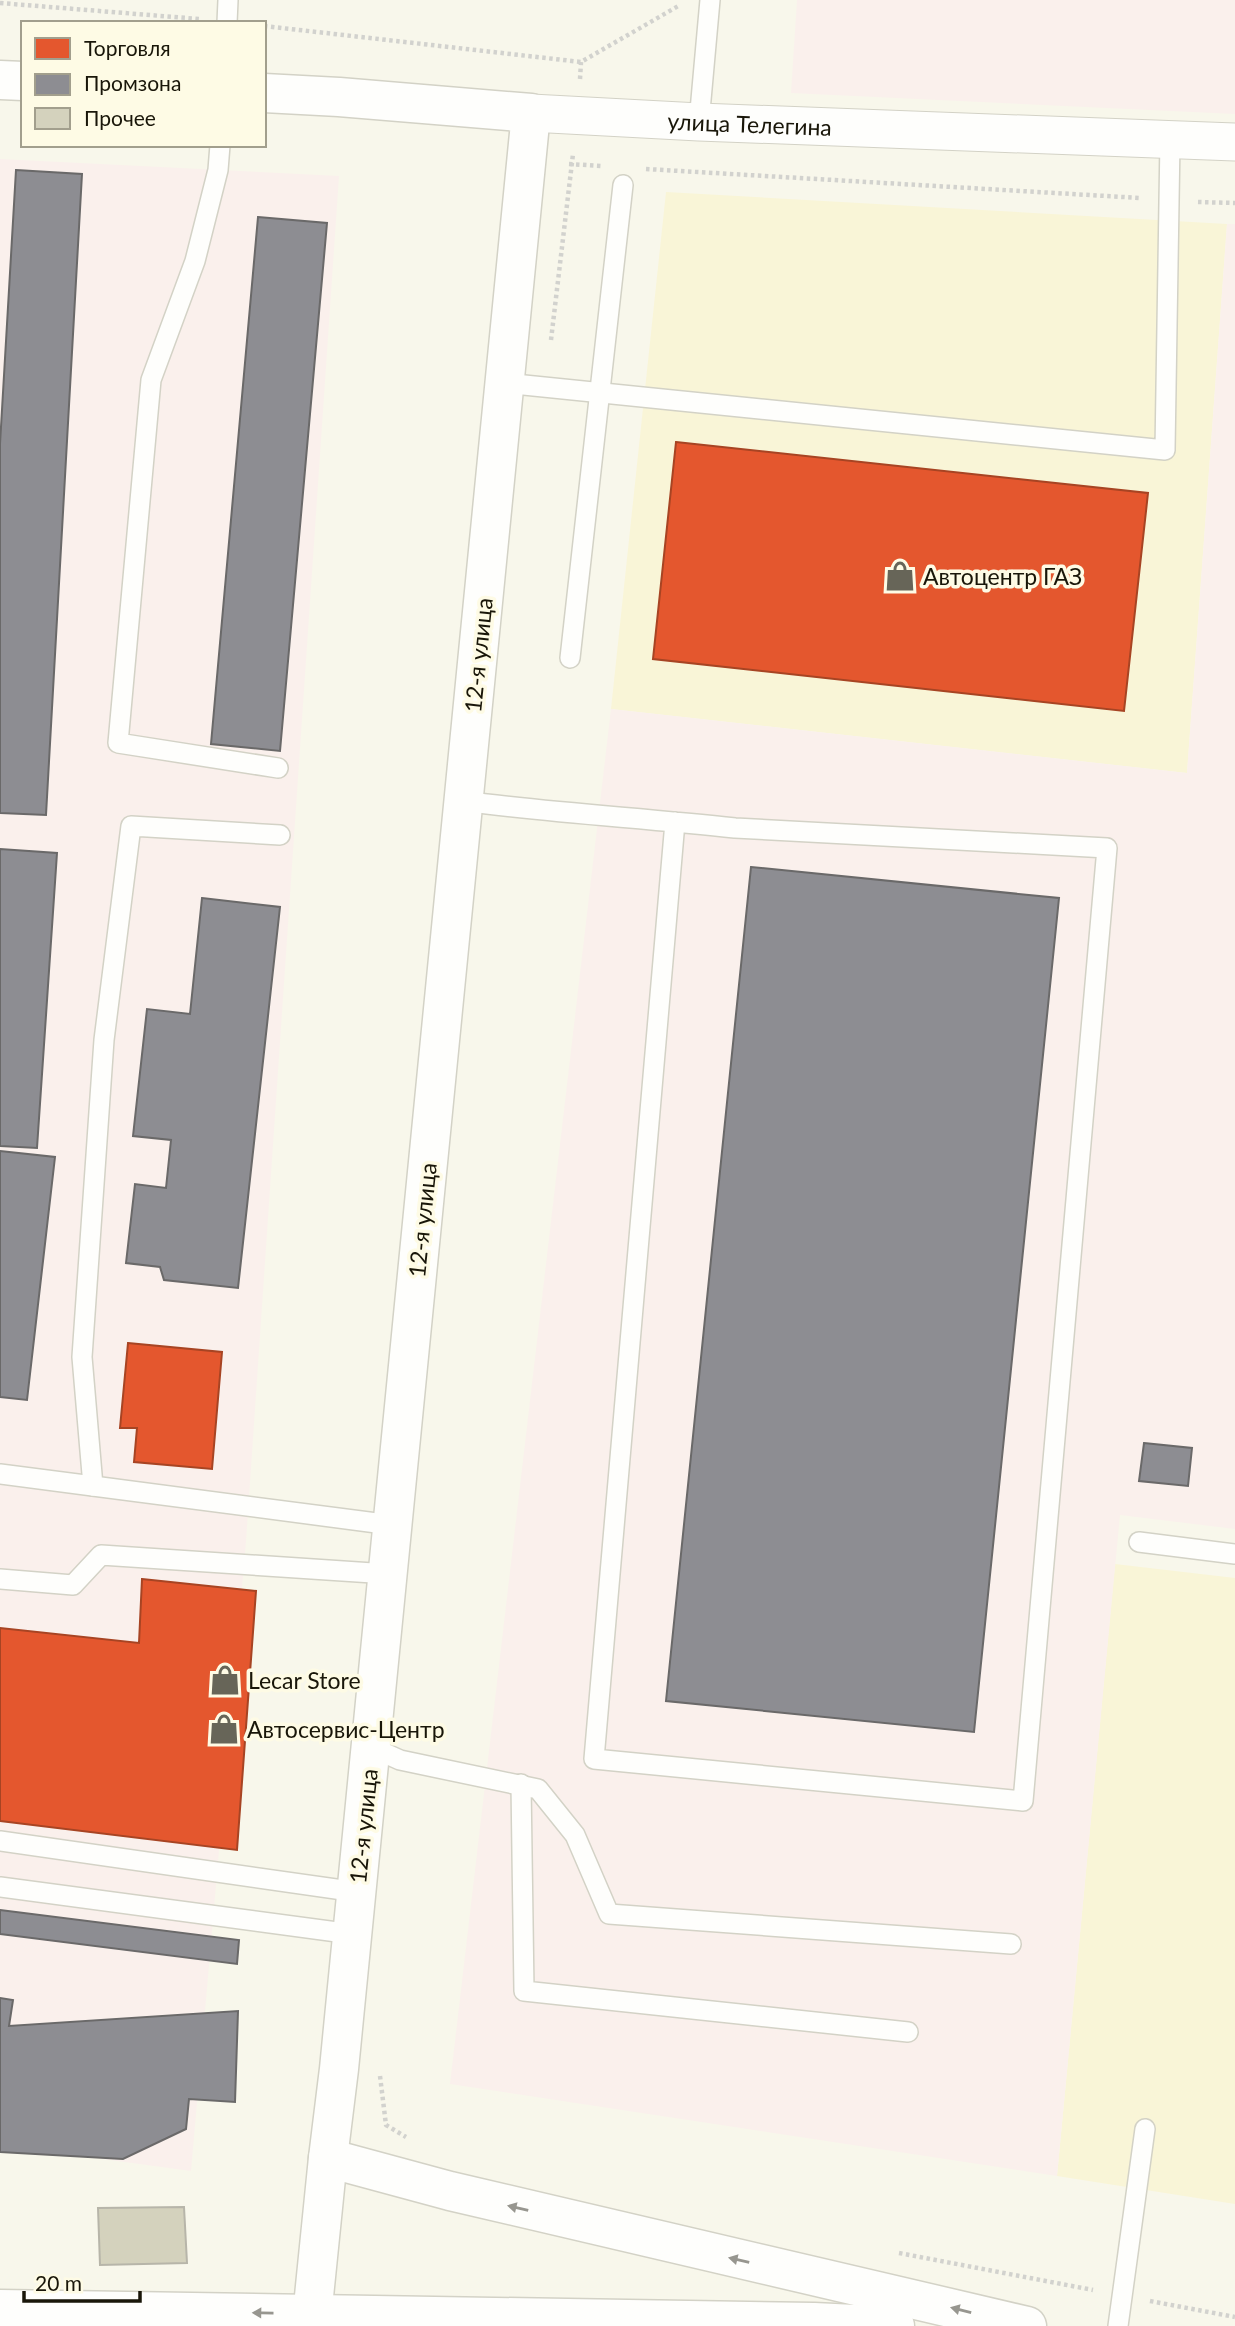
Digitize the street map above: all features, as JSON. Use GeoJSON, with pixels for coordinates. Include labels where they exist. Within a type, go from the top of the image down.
{"type":"FeatureCollection","features":[{"type":"Feature","properties":{"kind":"main road"},"geometry":{"type":"LineString","coordinates":[[0,80],[21,81]]}},
{"type":"Feature","properties":{"kind":"main road","name":"улица Телегина"},"geometry":{"type":"LineString","coordinates":[[266,93],[531,113]]}},
{"type":"Feature","properties":{"kind":"main road","name":"12-я улица"},"geometry":{"type":"LineString","coordinates":[[311,2320],[357,1892],[531,113]]}},
{"type":"Feature","properties":{"kind":"main road"},"geometry":{"type":"LineString","coordinates":[[328,2158],[476,2198],[1027,2326]]}},
{"type":"Feature","properties":{"kind":"main road"},"geometry":{"type":"LineString","coordinates":[[0,2309],[311,2320],[800,2322],[895,2326]]}},
{"type":"Feature","properties":{"kind":"street","name":"улица Телегина"},"geometry":{"type":"LineString","coordinates":[[531,113],[1235,142]]}},
{"type":"Feature","properties":{"kind":"lane"},"geometry":{"type":"LineString","coordinates":[[227,21],[228,0]]}},
{"type":"Feature","properties":{"kind":"lane"},"geometry":{"type":"LineString","coordinates":[[699,122],[710,0]]}},
{"type":"Feature","properties":{"kind":"lane"},"geometry":{"type":"LineString","coordinates":[[505,383],[1165,450],[1170,140]]}},
{"type":"Feature","properties":{"kind":"lane"},"geometry":{"type":"LineString","coordinates":[[220,147],[218,170],[195,261],[151,380],[118,743],[278,768]]}},
{"type":"Feature","properties":{"kind":"lane"},"geometry":{"type":"LineString","coordinates":[[570,658],[623,186]]}},
{"type":"Feature","properties":{"kind":"lane"},"geometry":{"type":"LineString","coordinates":[[463,801],[749,829],[1107,848],[1023,1801],[594,1759],[675,822]]}},
{"type":"Feature","properties":{"kind":"lane"},"geometry":{"type":"LineString","coordinates":[[93,1486],[82,1357],[104,1041],[131,826],[279,835]]}},
{"type":"Feature","properties":{"kind":"lane"},"geometry":{"type":"LineString","coordinates":[[0,1474],[393,1525]]}},
{"type":"Feature","properties":{"kind":"lane"},"geometry":{"type":"LineString","coordinates":[[1139,1542],[1235,1554]]}},
{"type":"Feature","properties":{"kind":"lane"},"geometry":{"type":"LineString","coordinates":[[0,1579],[73,1585],[101,1555],[388,1574]]}},
{"type":"Feature","properties":{"kind":"lane"},"geometry":{"type":"LineString","coordinates":[[371,1747],[400,1760],[538,1789],[575,1835],[610,1914],[1011,1944]]}},
{"type":"Feature","properties":{"kind":"lane"},"geometry":{"type":"LineString","coordinates":[[521,1784],[524,1991],[908,2032]]}},
{"type":"Feature","properties":{"kind":"lane"},"geometry":{"type":"LineString","coordinates":[[0,1841],[357,1892]]}},
{"type":"Feature","properties":{"kind":"lane"},"geometry":{"type":"LineString","coordinates":[[0,1887],[352,1934]]}},
{"type":"Feature","properties":{"kind":"lane"},"geometry":{"type":"LineString","coordinates":[[1118,2326],[1145,2130]]}},
{"type":"Feature","properties":{"kind":"path"},"geometry":{"type":"LineString","coordinates":[[266,26],[581,62],[689,0]]}},
{"type":"Feature","properties":{"kind":"path"},"geometry":{"type":"LineString","coordinates":[[0,3],[215,21]]}},
{"type":"Feature","properties":{"kind":"path"},"geometry":{"type":"LineString","coordinates":[[526,162],[613,167]]}},
{"type":"Feature","properties":{"kind":"path"},"geometry":{"type":"LineString","coordinates":[[641,169],[1235,204]]}},
{"type":"Feature","properties":{"kind":"shaded area"},"geometry":{"type":"Polygon","coordinates":[[[797,0],[1235,0],[1235,114],[791,93],[797,0]]]}},
{"type":"Feature","properties":{"kind":"shaded area"},"geometry":{"type":"Polygon","coordinates":[[[0,159],[339,176],[246,1541],[191,2171],[0,2145],[0,159]]]}},
{"type":"Feature","properties":{"kind":"shaded area"},"geometry":{"type":"Polygon","coordinates":[[[666,192],[1227,224],[1187,773],[611,709],[666,192]]]}},
{"type":"Feature","properties":{"kind":"shaded area"},"geometry":{"type":"Polygon","coordinates":[[[1227,224],[1235,224],[1235,1529],[1120,1515],[1057,2176],[450,2084],[611,709],[1187,773],[1227,224]]]}},
{"type":"Feature","properties":{"kind":"shaded area"},"geometry":{"type":"Polygon","coordinates":[[[1115,1564],[1235,1578],[1235,2204],[1057,2176],[1115,1564]]]}},
{"type":"Feature","properties":{"kind":"building: Торговля","name":"Автоцентр ГАЗ"},"geometry":{"type":"Polygon","coordinates":[[[676,442],[1148,493],[1124,711],[653,659],[676,442]]]}},
{"type":"Feature","properties":{"kind":"building: Торговля"},"geometry":{"type":"Polygon","coordinates":[[[128,1343],[222,1352],[212,1469],[134,1462],[137,1428],[120,1428],[128,1343]]]}},
{"type":"Feature","properties":{"kind":"building: Торговля"},"geometry":{"type":"Polygon","coordinates":[[[142,1579],[256,1591],[237,1850],[0,1821],[0,1628],[139,1643],[142,1579]]]}},
{"type":"Feature","properties":{"kind":"building: Промзона"},"geometry":{"type":"Polygon","coordinates":[[[16,170],[82,174],[46,815],[0,813],[0,444],[16,170]]]}},
{"type":"Feature","properties":{"kind":"building: Промзона"},"geometry":{"type":"Polygon","coordinates":[[[258,217],[327,223],[280,751],[211,744],[258,217]]]}},
{"type":"Feature","properties":{"kind":"building: Промзона"},"geometry":{"type":"Polygon","coordinates":[[[0,849],[57,853],[37,1148],[0,1146],[0,849]]]}},
{"type":"Feature","properties":{"kind":"building: Промзона"},"geometry":{"type":"Polygon","coordinates":[[[751,867],[1059,898],[974,1732],[666,1701],[751,867]]]}},
{"type":"Feature","properties":{"kind":"building: Промзона"},"geometry":{"type":"Polygon","coordinates":[[[202,898],[280,907],[238,1288],[164,1280],[160,1267],[126,1263],[135,1184],[166,1188],[171,1140],[133,1136],[147,1009],[190,1014],[202,898]]]}},
{"type":"Feature","properties":{"kind":"building: Промзона"},"geometry":{"type":"Polygon","coordinates":[[[0,1151],[55,1157],[27,1400],[0,1397],[0,1151]]]}},
{"type":"Feature","properties":{"kind":"building: Промзона"},"geometry":{"type":"Polygon","coordinates":[[[1144,1443],[1192,1448],[1188,1486],[1139,1481],[1144,1443]]]}},
{"type":"Feature","properties":{"kind":"building: Промзона"},"geometry":{"type":"Polygon","coordinates":[[[0,1910],[239,1940],[237,1964],[0,1934],[0,1910]]]}},
{"type":"Feature","properties":{"kind":"building: Промзона"},"geometry":{"type":"Polygon","coordinates":[[[0,1998],[13,2000],[9,2026],[238,2011],[235,2102],[189,2099],[186,2129],[123,2159],[0,2152],[0,1998]]]}},
{"type":"Feature","properties":{"kind":"building: Прочее"},"geometry":{"type":"Polygon","coordinates":[[[184,2207],[187,2263],[100,2265],[98,2208],[184,2207]]]}},
{"type":"Feature","properties":{"kind":"place","name":"Автоцентр ГАЗ"},"geometry":{"type":"Point","coordinates":[900,576]}},
{"type":"Feature","properties":{"kind":"place","name":"Lecar Store"},"geometry":{"type":"Point","coordinates":[225,1680]}},
{"type":"Feature","properties":{"kind":"place","name":"Автосервис-Центр"},"geometry":{"type":"Point","coordinates":[224,1729]}}]}
